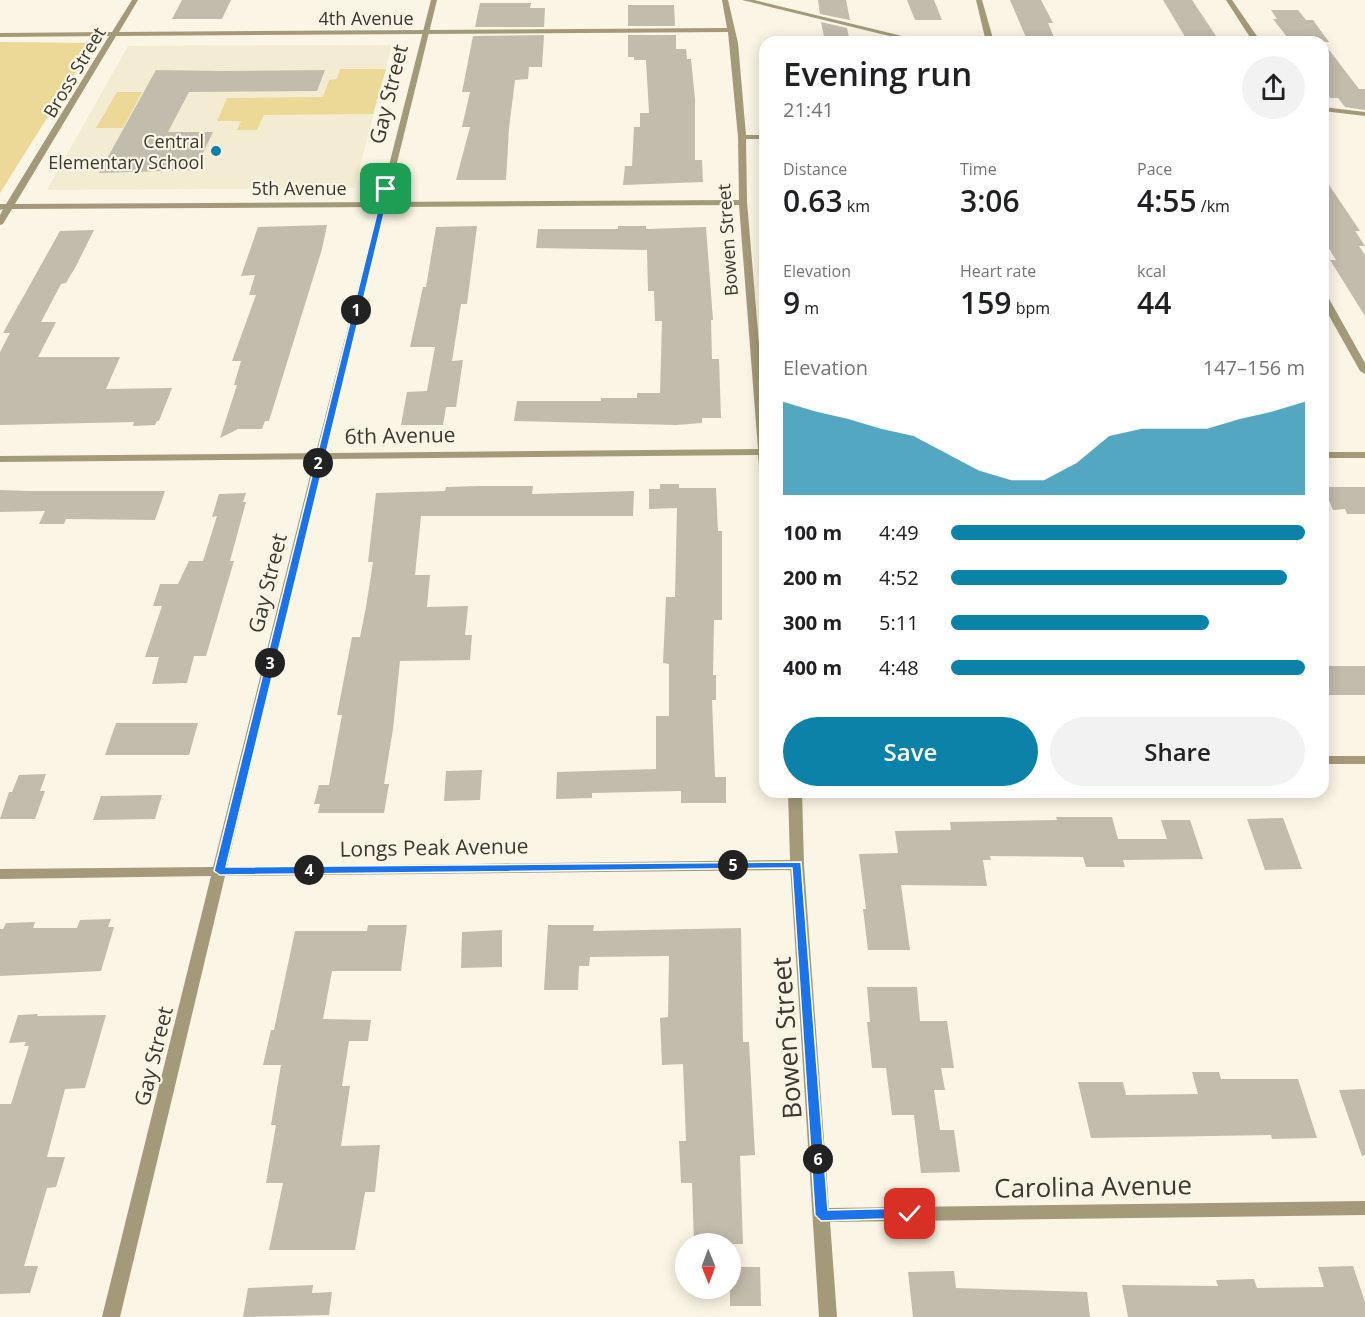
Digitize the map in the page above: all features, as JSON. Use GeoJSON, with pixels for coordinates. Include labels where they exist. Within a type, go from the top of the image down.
{"type":"FeatureCollection","features":[{"type":"Feature","properties":{"kind":"street","name":"Bross Street"},"geometry":{"type":"LineString","coordinates":[[0,222],[5,207],[135,0]]}},
{"type":"Feature","properties":{"kind":"street","name":"Gay Street"},"geometry":{"type":"LineString","coordinates":[[111,1317],[320,455],[434,0]]}},
{"type":"Feature","properties":{"kind":"street","name":"Bowen Street"},"geometry":{"type":"LineString","coordinates":[[725,0],[731,30],[742,136],[743,202],[759,392]]}},
{"type":"Feature","properties":{"kind":"street"},"geometry":{"type":"LineString","coordinates":[[745,0],[898,36]]}},
{"type":"Feature","properties":{"kind":"street"},"geometry":{"type":"LineString","coordinates":[[979,0],[988,36]]}},
{"type":"Feature","properties":{"kind":"street"},"geometry":{"type":"LineString","coordinates":[[1229,0],[1253,36]]}},
{"type":"Feature","properties":{"kind":"street","name":"4th Avenue"},"geometry":{"type":"LineString","coordinates":[[0,35],[731,30]]}},
{"type":"Feature","properties":{"kind":"street"},"geometry":{"type":"LineString","coordinates":[[1329,110],[1365,114]]}},
{"type":"Feature","properties":{"kind":"street"},"geometry":{"type":"LineString","coordinates":[[742,136],[759,136]]}},
{"type":"Feature","properties":{"kind":"street","name":"5th Avenue"},"geometry":{"type":"LineString","coordinates":[[5,207],[743,202]]}},
{"type":"Feature","properties":{"kind":"street"},"geometry":{"type":"LineString","coordinates":[[1329,308],[1365,371]]}},
{"type":"Feature","properties":{"kind":"street","name":"6th Avenue"},"geometry":{"type":"LineString","coordinates":[[0,459],[759,452]]}},
{"type":"Feature","properties":{"kind":"street"},"geometry":{"type":"LineString","coordinates":[[1329,455],[1365,455]]}},
{"type":"Feature","properties":{"kind":"street"},"geometry":{"type":"LineString","coordinates":[[1329,760],[1365,760]]}},
{"type":"Feature","properties":{"kind":"street","name":"Bowen Street"},"geometry":{"type":"LineString","coordinates":[[795,798],[797,864],[828,1317]]}},
{"type":"Feature","properties":{"kind":"street","name":"Longs Peak Avenue"},"geometry":{"type":"LineString","coordinates":[[0,874],[797,864]]}},
{"type":"Feature","properties":{"kind":"street","name":"Carolina Avenue"},"geometry":{"type":"LineString","coordinates":[[821,1215],[1365,1208]]}},
{"type":"Feature","properties":{"kind":"shaded area"},"geometry":{"type":"Polygon","coordinates":[[[0,42],[94,43],[0,193],[0,42]]]}},
{"type":"Feature","properties":{"kind":"shaded area","name":"Central Elementary School"},"geometry":{"type":"Polygon","coordinates":[[[392,45],[354,188],[47,190],[128,46],[392,45]]]}},
{"type":"Feature","properties":{"kind":"shaded area"},"geometry":{"type":"Polygon","coordinates":[[[340,69],[386,69],[373,114],[264,115],[257,130],[237,130],[241,121],[217,121],[227,98],[323,97],[329,80],[337,79],[340,69]]]}},
{"type":"Feature","properties":{"kind":"shaded area"},"geometry":{"type":"Polygon","coordinates":[[[117,92],[142,92],[123,128],[96,128],[117,92]]]}},
{"type":"Feature","properties":{"kind":"building"},"geometry":{"type":"Polygon","coordinates":[[[182,0],[231,0],[222,19],[172,19],[182,0]]]}},
{"type":"Feature","properties":{"kind":"building"},"geometry":{"type":"Polygon","coordinates":[[[818,0],[846,0],[850,20],[820,14],[818,0]]]}},
{"type":"Feature","properties":{"kind":"building"},"geometry":{"type":"Polygon","coordinates":[[[907,0],[934,0],[942,20],[915,20],[907,0]]]}},
{"type":"Feature","properties":{"kind":"building"},"geometry":{"type":"Polygon","coordinates":[[[1010,0],[1041,0],[1053,23],[1048,23],[1053,36],[1025,36],[1010,0]]]}},
{"type":"Feature","properties":{"kind":"building"},"geometry":{"type":"Polygon","coordinates":[[[1163,0],[1192,0],[1216,36],[1185,36],[1163,0]]]}},
{"type":"Feature","properties":{"kind":"building"},"geometry":{"type":"Polygon","coordinates":[[[480,3],[531,3],[530,8],[545,8],[544,27],[475,27],[480,3]]]}},
{"type":"Feature","properties":{"kind":"building"},"geometry":{"type":"Polygon","coordinates":[[[628,5],[674,5],[675,26],[628,26],[628,5]]]}},
{"type":"Feature","properties":{"kind":"building"},"geometry":{"type":"Polygon","coordinates":[[[1271,10],[1298,10],[1306,20],[1313,20],[1325,36],[1286,36],[1273,19],[1277,19],[1271,10]]]}},
{"type":"Feature","properties":{"kind":"building"},"geometry":{"type":"Polygon","coordinates":[[[821,22],[847,28],[849,36],[824,36],[821,22]]]}},
{"type":"Feature","properties":{"kind":"building"},"geometry":{"type":"Polygon","coordinates":[[[544,35],[542,67],[529,67],[528,79],[515,80],[506,180],[456,180],[470,127],[462,127],[470,92],[462,92],[473,36],[544,35]]]}},
{"type":"Feature","properties":{"kind":"building"},"geometry":{"type":"Polygon","coordinates":[[[628,35],[676,35],[676,49],[686,49],[687,59],[691,59],[695,99],[695,160],[702,160],[703,182],[623,185],[625,166],[632,166],[634,127],[640,127],[640,113],[649,113],[646,60],[634,60],[634,57],[628,57],[628,35]]]}},
{"type":"Feature","properties":{"kind":"building"},"geometry":{"type":"Polygon","coordinates":[[[1329,50],[1359,89],[1365,89],[1365,110],[1345,107],[1338,98],[1330,98],[1329,50]]]}},
{"type":"Feature","properties":{"kind":"building","name":"Central Elementary School"},"geometry":{"type":"Polygon","coordinates":[[[156,70],[325,70],[317,91],[189,92],[168,132],[213,132],[195,170],[99,173],[156,70]]]}},
{"type":"Feature","properties":{"kind":"building"},"geometry":{"type":"Polygon","coordinates":[[[1329,185],[1360,231],[1355,231],[1365,246],[1359,246],[1365,255],[1365,316],[1330,260],[1336,260],[1329,249],[1329,185]]]}},
{"type":"Feature","properties":{"kind":"building"},"geometry":{"type":"Polygon","coordinates":[[[327,225],[322,249],[269,421],[265,421],[262,429],[238,429],[220,438],[237,385],[234,385],[241,361],[232,361],[256,295],[249,295],[255,275],[241,276],[258,227],[327,225]]]}},
{"type":"Feature","properties":{"kind":"building"},"geometry":{"type":"Polygon","coordinates":[[[477,226],[467,304],[461,304],[452,361],[463,360],[456,407],[446,407],[443,425],[401,425],[407,392],[427,391],[435,347],[410,347],[423,287],[426,287],[436,227],[477,226]]]}},
{"type":"Feature","properties":{"kind":"building"},"geometry":{"type":"Polygon","coordinates":[[[618,226],[646,226],[646,229],[706,227],[713,320],[711,320],[712,359],[719,359],[721,418],[702,418],[702,423],[676,425],[514,421],[517,401],[601,401],[601,398],[637,398],[637,393],[660,393],[662,321],[655,321],[654,291],[648,291],[647,250],[536,248],[538,229],[618,229],[618,226]]]}},
{"type":"Feature","properties":{"kind":"building"},"geometry":{"type":"Polygon","coordinates":[[[94,230],[76,266],[66,283],[61,284],[41,322],[56,322],[38,357],[120,357],[106,389],[172,388],[159,421],[155,425],[133,426],[134,422],[0,425],[0,352],[10,333],[3,333],[60,231],[94,230]]]}},
{"type":"Feature","properties":{"kind":"building"},"geometry":{"type":"Polygon","coordinates":[[[660,484],[679,484],[679,488],[716,488],[718,531],[722,531],[722,620],[714,620],[713,675],[716,675],[716,700],[712,700],[715,777],[726,777],[726,803],[681,803],[681,791],[592,793],[592,798],[556,799],[557,772],[656,769],[656,716],[669,716],[669,664],[663,663],[666,597],[675,597],[677,508],[649,509],[649,489],[660,489],[660,484]]]}},
{"type":"Feature","properties":{"kind":"building"},"geometry":{"type":"Polygon","coordinates":[[[533,486],[532,494],[634,491],[633,516],[421,516],[415,575],[430,575],[427,607],[468,606],[465,635],[472,635],[470,660],[400,661],[393,729],[384,784],[389,784],[384,813],[318,813],[320,804],[314,804],[319,785],[329,785],[342,715],[337,715],[352,637],[360,637],[366,607],[373,562],[368,562],[376,493],[445,491],[446,487],[533,486]]]}},
{"type":"Feature","properties":{"kind":"building"},"geometry":{"type":"Polygon","coordinates":[[[1329,487],[1365,487],[1365,514],[1347,514],[1345,509],[1333,510],[1329,501],[1329,487]]]}},
{"type":"Feature","properties":{"kind":"building"},"geometry":{"type":"Polygon","coordinates":[[[0,490],[165,491],[155,520],[66,519],[64,524],[39,524],[45,511],[0,512],[0,490]]]}},
{"type":"Feature","properties":{"kind":"building"},"geometry":{"type":"Polygon","coordinates":[[[246,493],[243,502],[246,502],[230,561],[234,561],[206,656],[194,656],[187,683],[152,684],[159,657],[145,657],[162,606],[153,606],[160,584],[178,584],[189,561],[203,561],[217,516],[212,517],[219,494],[246,493]]]}},
{"type":"Feature","properties":{"kind":"building"},"geometry":{"type":"Polygon","coordinates":[[[1329,666],[1365,666],[1365,695],[1329,695],[1329,666]]]}},
{"type":"Feature","properties":{"kind":"building"},"geometry":{"type":"Polygon","coordinates":[[[116,723],[198,723],[189,755],[105,755],[116,723]]]}},
{"type":"Feature","properties":{"kind":"building"},"geometry":{"type":"Polygon","coordinates":[[[482,770],[480,800],[444,801],[446,771],[482,770]]]}},
{"type":"Feature","properties":{"kind":"building"},"geometry":{"type":"Polygon","coordinates":[[[46,774],[40,791],[45,791],[35,819],[0,819],[9,792],[12,792],[19,775],[46,774]]]}},
{"type":"Feature","properties":{"kind":"building"},"geometry":{"type":"Polygon","coordinates":[[[162,795],[155,819],[93,820],[101,796],[162,795]]]}},
{"type":"Feature","properties":{"kind":"building"},"geometry":{"type":"Polygon","coordinates":[[[1056,817],[1112,817],[1118,839],[1167,839],[1161,820],[1190,820],[1203,859],[1123,860],[1125,867],[1086,867],[1083,857],[990,856],[991,860],[983,860],[987,886],[901,885],[910,950],[868,950],[863,909],[866,909],[859,854],[898,853],[895,831],[951,830],[950,822],[1057,820],[1056,817]]]}},
{"type":"Feature","properties":{"kind":"building"},"geometry":{"type":"Polygon","coordinates":[[[1283,818],[1302,869],[1265,870],[1247,819],[1283,818]]]}},
{"type":"Feature","properties":{"kind":"building"},"geometry":{"type":"Polygon","coordinates":[[[111,919],[108,927],[114,927],[101,971],[0,976],[0,929],[3,929],[6,923],[35,922],[33,928],[77,928],[80,920],[111,919]]]}},
{"type":"Feature","properties":{"kind":"building"},"geometry":{"type":"Polygon","coordinates":[[[368,925],[407,925],[401,971],[332,971],[323,1019],[371,1020],[368,1041],[349,1041],[342,1086],[350,1086],[341,1146],[380,1145],[375,1192],[365,1192],[355,1250],[269,1250],[283,1183],[266,1183],[276,1125],[271,1125],[281,1065],[263,1065],[271,1030],[274,1030],[295,931],[367,931],[368,925]]]}},
{"type":"Feature","properties":{"kind":"building"},"geometry":{"type":"Polygon","coordinates":[[[548,925],[594,925],[593,931],[741,928],[743,1042],[749,1042],[755,1155],[740,1156],[743,1244],[741,1244],[741,1233],[694,1233],[692,1183],[681,1183],[679,1141],[686,1141],[683,1064],[662,1065],[660,1018],[668,1017],[669,956],[590,957],[589,966],[579,966],[578,990],[544,990],[548,925]]]}},
{"type":"Feature","properties":{"kind":"building"},"geometry":{"type":"Polygon","coordinates":[[[502,930],[502,967],[461,968],[462,932],[502,930]]]}},
{"type":"Feature","properties":{"kind":"building"},"geometry":{"type":"Polygon","coordinates":[[[867,987],[917,987],[920,1021],[947,1021],[954,1068],[941,1068],[945,1090],[934,1090],[940,1130],[954,1130],[960,1172],[921,1173],[914,1115],[892,1115],[886,1068],[872,1068],[867,1022],[870,1022],[867,987]]]}},
{"type":"Feature","properties":{"kind":"building"},"geometry":{"type":"Polygon","coordinates":[[[38,1014],[37,1016],[106,1015],[85,1088],[65,1089],[47,1157],[65,1157],[56,1187],[47,1188],[24,1266],[38,1266],[30,1293],[0,1294],[0,1104],[11,1104],[29,1046],[24,1046],[26,1042],[9,1043],[18,1015],[38,1014]]]}},
{"type":"Feature","properties":{"kind":"building"},"geometry":{"type":"Polygon","coordinates":[[[1192,1072],[1219,1072],[1221,1079],[1298,1079],[1317,1138],[1272,1139],[1271,1135],[1091,1138],[1078,1082],[1123,1082],[1126,1095],[1198,1094],[1192,1072]]]}},
{"type":"Feature","properties":{"kind":"building"},"geometry":{"type":"Polygon","coordinates":[[[1365,1089],[1365,1155],[1362,1156],[1339,1090],[1365,1089]]]}},
{"type":"Feature","properties":{"kind":"building"},"geometry":{"type":"Polygon","coordinates":[[[1353,1266],[1365,1302],[1365,1317],[1128,1317],[1122,1285],[1218,1286],[1216,1280],[1254,1279],[1257,1288],[1324,1287],[1318,1267],[1353,1266]]]}},
{"type":"Feature","properties":{"kind":"building"},"geometry":{"type":"Polygon","coordinates":[[[741,1267],[760,1267],[761,1306],[730,1306],[730,1299],[741,1299],[741,1267]]]}},
{"type":"Feature","properties":{"kind":"building"},"geometry":{"type":"Polygon","coordinates":[[[954,1271],[956,1288],[1087,1292],[1090,1317],[913,1317],[908,1272],[954,1271]]]}},
{"type":"Feature","properties":{"kind":"building"},"geometry":{"type":"Polygon","coordinates":[[[313,1285],[312,1293],[332,1292],[329,1315],[243,1317],[248,1288],[313,1285]]]}},
{"type":"Feature","properties":{"kind":"place","name":"Central Elementary School"},"geometry":{"type":"Point","coordinates":[216,151]}},
{"type":"Feature","properties":{"kind":"route"},"geometry":{"type":"LineString","coordinates":[[386,189],[220,871],[797,864],[821,1215],[910,1214]]}}]}
